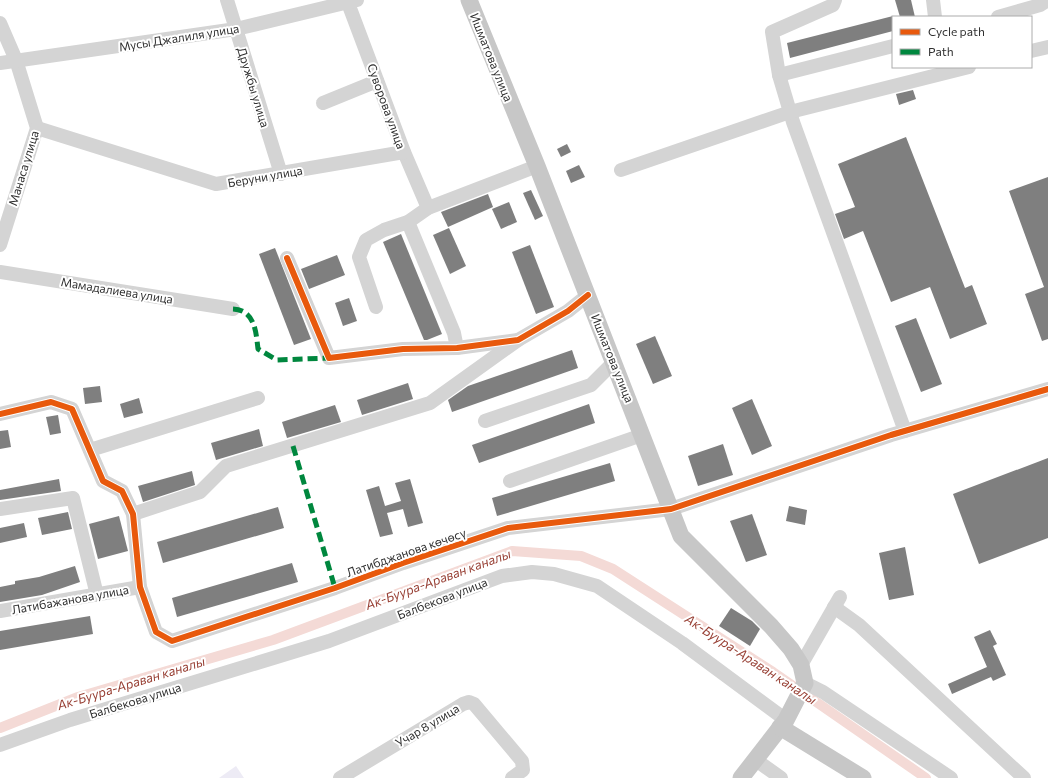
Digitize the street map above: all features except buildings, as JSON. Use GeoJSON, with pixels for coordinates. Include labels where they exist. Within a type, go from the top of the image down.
{"type":"FeatureCollection","features":[{"type":"Feature","properties":{"kind":"main road","name":"Ишматова улица"},"geometry":{"type":"LineString","coordinates":[[469,0],[537,166],[681,536],[771,626],[801,665],[805,683]]}},
{"type":"Feature","properties":{"kind":"main road"},"geometry":{"type":"LineString","coordinates":[[741,778],[785,720],[805,683]]}},
{"type":"Feature","properties":{"kind":"main road"},"geometry":{"type":"LineString","coordinates":[[785,720],[863,778]]}},
{"type":"Feature","properties":{"kind":"street","name":"Дружбы улица"},"geometry":{"type":"LineString","coordinates":[[227,0],[281,174]]}},
{"type":"Feature","properties":{"kind":"street"},"geometry":{"type":"LineString","coordinates":[[835,0],[833,5],[772,32],[779,75],[790,112],[905,431]]}},
{"type":"Feature","properties":{"kind":"street"},"geometry":{"type":"LineString","coordinates":[[933,0],[935,16]]}},
{"type":"Feature","properties":{"kind":"street"},"geometry":{"type":"LineString","coordinates":[[1001,16],[1048,0]]}},
{"type":"Feature","properties":{"kind":"street","name":"Мусы Джалиля улица"},"geometry":{"type":"LineString","coordinates":[[0,63],[236,29],[352,2]]}},
{"type":"Feature","properties":{"kind":"street","name":"Суворова улица"},"geometry":{"type":"LineString","coordinates":[[352,2],[377,81],[404,152],[428,208]]}},
{"type":"Feature","properties":{"kind":"street","name":"Манаса улица"},"geometry":{"type":"LineString","coordinates":[[0,23],[16,60],[37,128],[4,219],[0,245]]}},
{"type":"Feature","properties":{"kind":"street"},"geometry":{"type":"LineString","coordinates":[[779,75],[892,46]]}},
{"type":"Feature","properties":{"kind":"street"},"geometry":{"type":"LineString","coordinates":[[1032,51],[1048,47]]}},
{"type":"Feature","properties":{"kind":"street"},"geometry":{"type":"LineString","coordinates":[[621,170],[790,112],[965,68]]}},
{"type":"Feature","properties":{"kind":"street"},"geometry":{"type":"LineString","coordinates":[[323,103],[377,81]]}},
{"type":"Feature","properties":{"kind":"street","name":"Беруни улица"},"geometry":{"type":"LineString","coordinates":[[37,128],[216,184],[404,152]]}},
{"type":"Feature","properties":{"kind":"street"},"geometry":{"type":"LineString","coordinates":[[376,307],[359,257],[366,240],[384,230],[408,222],[428,208],[537,166]]}},
{"type":"Feature","properties":{"kind":"street"},"geometry":{"type":"LineString","coordinates":[[408,222],[454,333],[457,348]]}},
{"type":"Feature","properties":{"kind":"street"},"geometry":{"type":"LineString","coordinates":[[287,258],[329,358],[404,350],[457,348],[518,340]]}},
{"type":"Feature","properties":{"kind":"street","name":"Мамадалиева улица"},"geometry":{"type":"LineString","coordinates":[[0,272],[234,308]]}},
{"type":"Feature","properties":{"kind":"street"},"geometry":{"type":"LineString","coordinates":[[133,514],[200,492],[226,466],[430,403],[518,340],[568,311],[588,295]]}},
{"type":"Feature","properties":{"kind":"street"},"geometry":{"type":"LineString","coordinates":[[485,421],[591,386],[614,362]]}},
{"type":"Feature","properties":{"kind":"street"},"geometry":{"type":"LineString","coordinates":[[671,509],[905,431],[1048,389]]}},
{"type":"Feature","properties":{"kind":"street"},"geometry":{"type":"LineString","coordinates":[[90,450],[258,398]]}},
{"type":"Feature","properties":{"kind":"street"},"geometry":{"type":"LineString","coordinates":[[1003,402],[1048,400]]}},
{"type":"Feature","properties":{"kind":"street"},"geometry":{"type":"LineString","coordinates":[[0,414],[51,402],[72,409],[103,481],[122,491],[133,514],[140,586]]}},
{"type":"Feature","properties":{"kind":"street"},"geometry":{"type":"LineString","coordinates":[[510,481],[642,435]]}},
{"type":"Feature","properties":{"kind":"street"},"geometry":{"type":"LineString","coordinates":[[0,509],[73,498],[97,595]]}},
{"type":"Feature","properties":{"kind":"street","name":"Латибджанова көчөсү"},"geometry":{"type":"LineString","coordinates":[[140,586],[156,632],[172,642],[335,588],[403,563],[508,528],[671,509]]}},
{"type":"Feature","properties":{"kind":"street","name":"Балбекова улица"},"geometry":{"type":"LineString","coordinates":[[0,745],[70,720],[329,641],[502,576],[532,572],[554,574],[597,586],[682,643],[785,720]]}},
{"type":"Feature","properties":{"kind":"street","name":"Латибажанова улица"},"geometry":{"type":"LineString","coordinates":[[0,611],[97,595],[140,586]]}},
{"type":"Feature","properties":{"kind":"street"},"geometry":{"type":"LineString","coordinates":[[801,665],[837,602],[859,625],[1024,778]]}},
{"type":"Feature","properties":{"kind":"street"},"geometry":{"type":"LineString","coordinates":[[805,683],[823,692],[952,778]]}},
{"type":"Feature","properties":{"kind":"street","name":"Учар 8 улица"},"geometry":{"type":"LineString","coordinates":[[340,778],[463,704],[469,702],[474,704],[522,761],[523,770],[512,778]]}},
{"type":"Feature","properties":{"kind":"street"},"geometry":{"type":"LineString","coordinates":[[756,760],[781,778]]}},
{"type":"Feature","properties":{"kind":"shaded area"},"geometry":{"type":"Polygon","coordinates":[[[236,766],[244,778],[219,778],[236,766]]]}},
{"type":"Feature","properties":{"kind":"waterway","name":"Ак-Буура-Араван каналы"},"geometry":{"type":"LineString","coordinates":[[0,728],[78,697],[273,640],[512,551],[581,556],[613,569],[773,672],[926,778]]}},
{"type":"Feature","properties":{"kind":"marked path"},"geometry":{"type":"LineString","coordinates":[[233,309],[246,313],[253,323],[258,349],[277,360],[329,358]]}},
{"type":"Feature","properties":{"kind":"marked path"},"geometry":{"type":"LineString","coordinates":[[293,446],[335,588]]}},
{"type":"Feature","properties":{"kind":"cycle path"},"geometry":{"type":"LineString","coordinates":[[287,258],[329,358],[403,349],[457,348],[518,340],[568,311],[588,295]]}},
{"type":"Feature","properties":{"kind":"cycle path"},"geometry":{"type":"LineString","coordinates":[[0,414],[51,402],[72,409],[103,481],[122,491],[133,514],[140,587],[156,632],[172,641],[335,588],[403,563],[508,528],[671,509],[891,435],[1048,389]]}}]}
